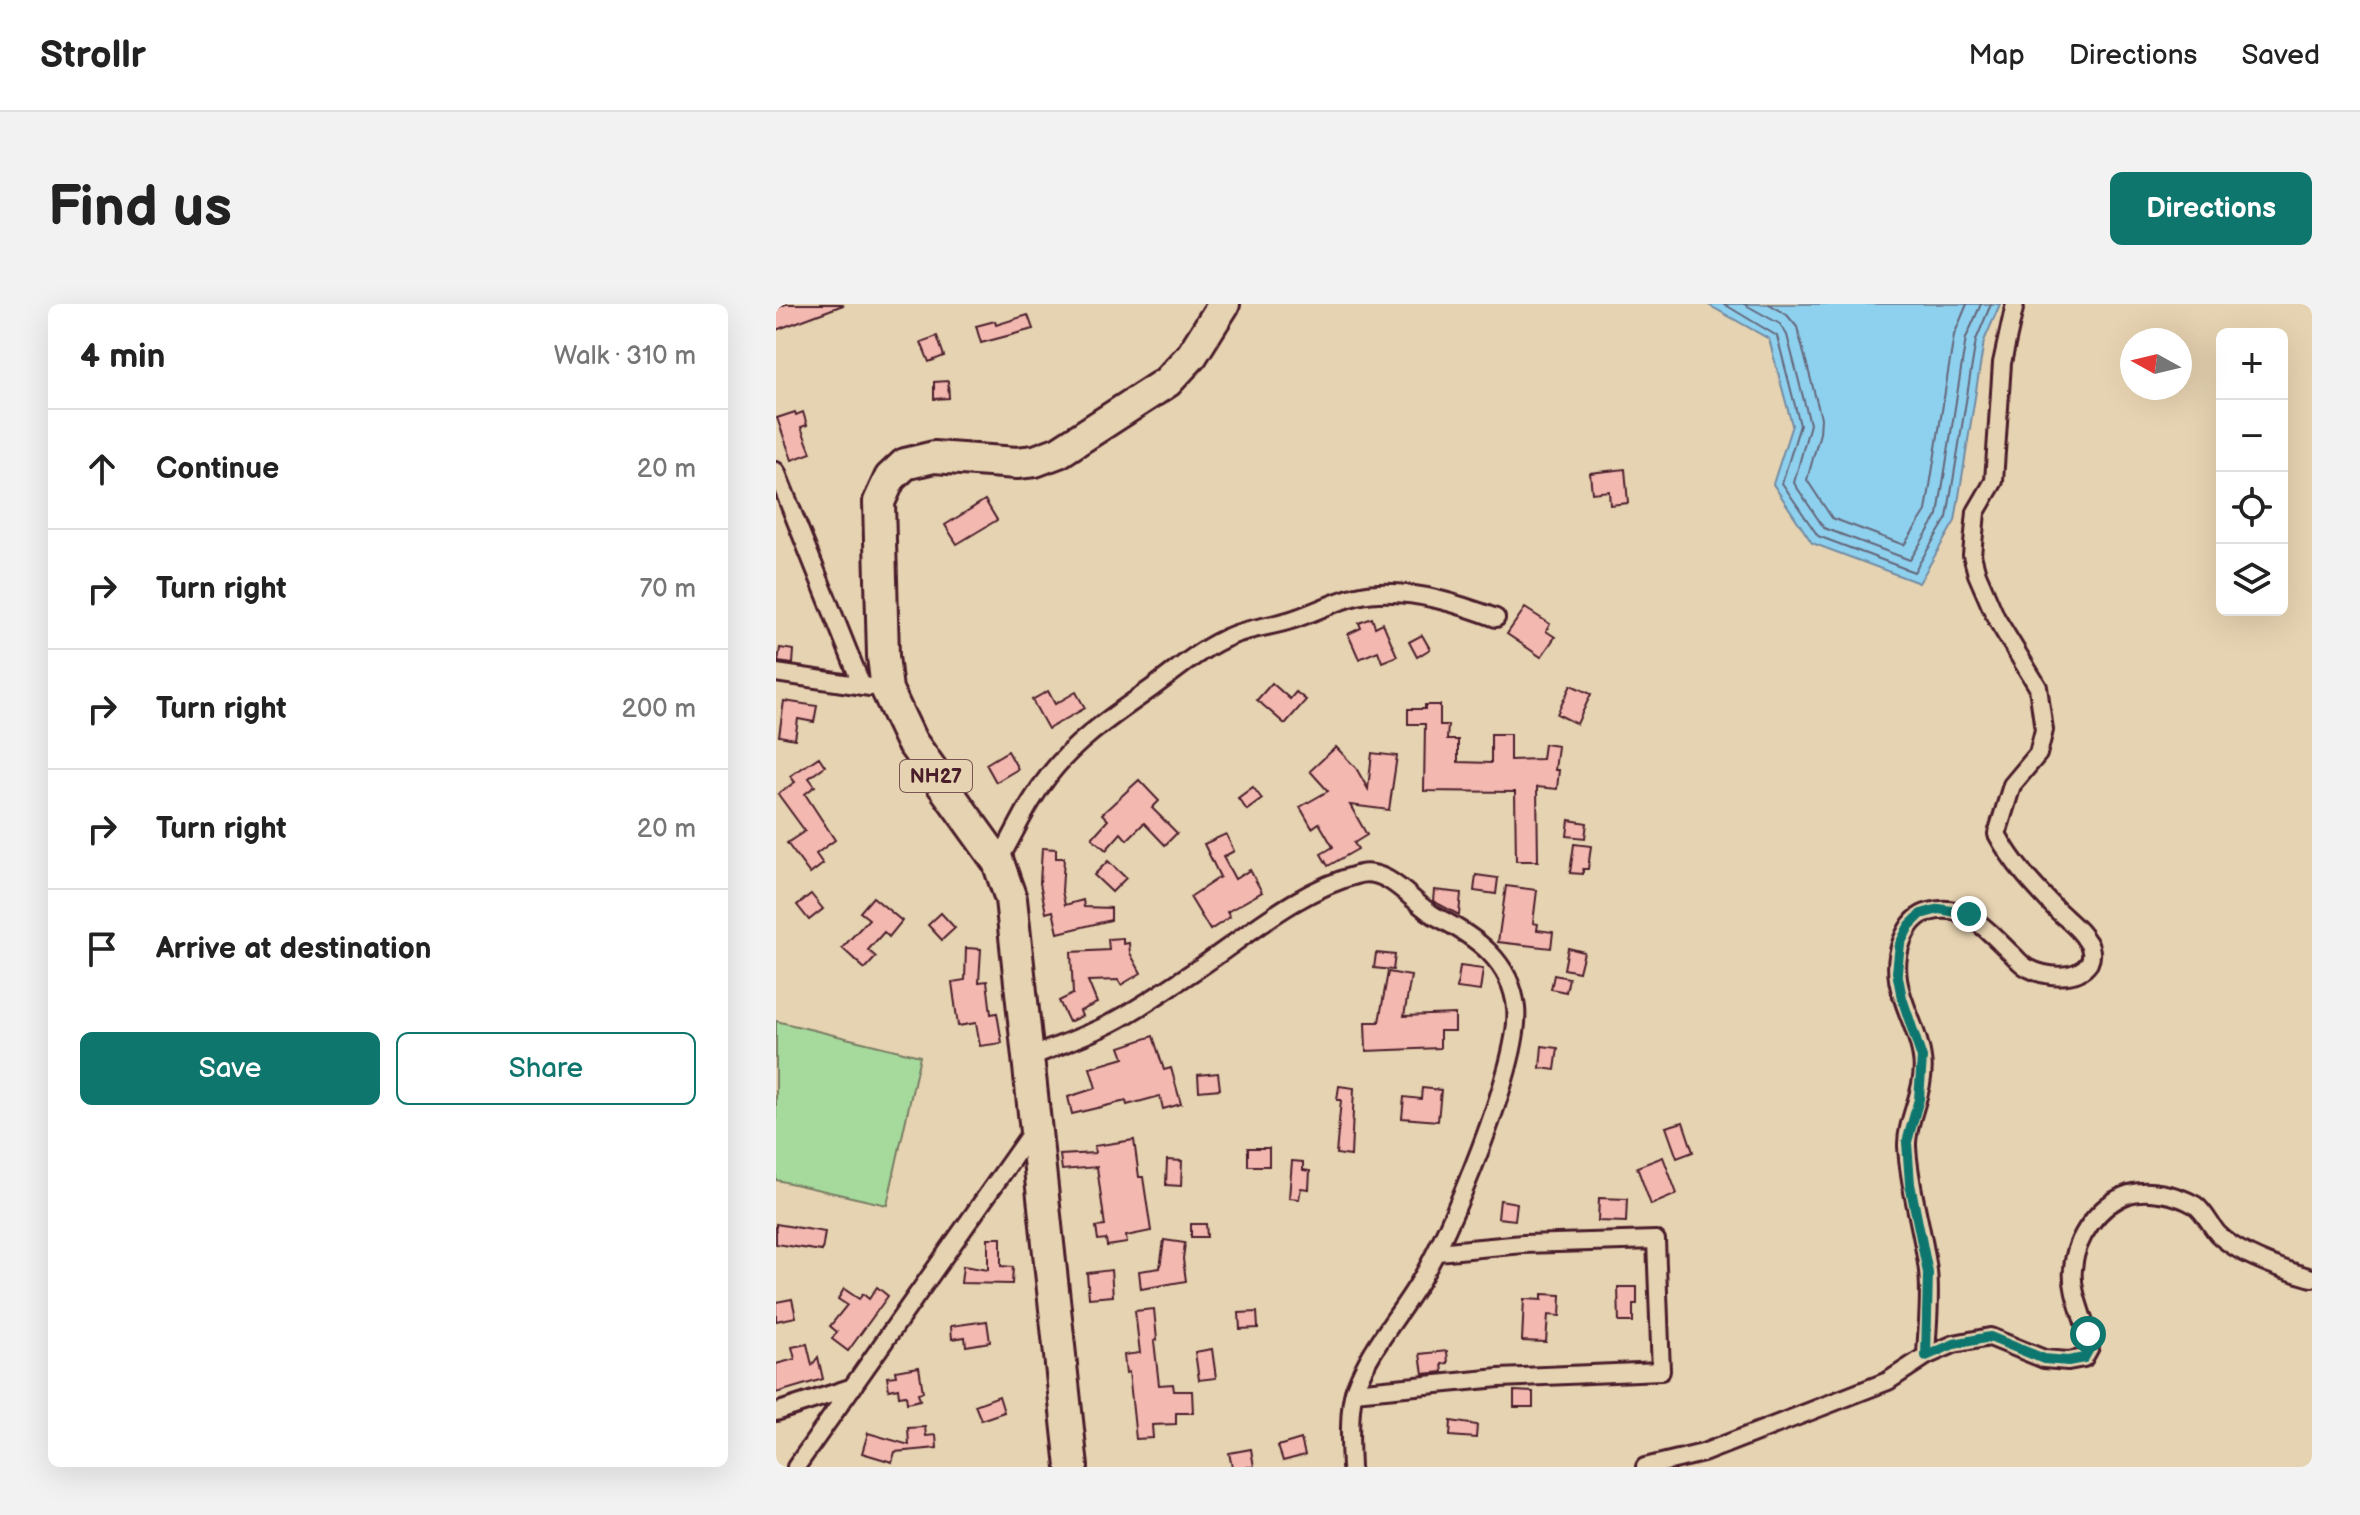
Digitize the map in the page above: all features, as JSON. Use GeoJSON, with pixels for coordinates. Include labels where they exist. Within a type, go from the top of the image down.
{"type":"FeatureCollection","features":[{"type":"Feature","properties":{"kind":"highway","name":"NH27"},"geometry":{"type":"LineString","coordinates":[[1072,1467],[1011,899],[998,862],[874,688],[883,656],[879,502],[890,478],[905,464],[934,457],[1017,463],[1035,461],[1059,452],[1167,382],[1192,355],[1224,304]]}},
{"type":"Feature","properties":{"kind":"street"},"geometry":{"type":"LineString","coordinates":[[1926,1356],[1928,1273],[1910,1184],[1907,1142],[1919,1099],[1922,1058],[1902,998],[1897,972],[1900,944],[1909,926],[1921,914],[1939,909],[1969,914],[2027,968],[2060,976],[2072,975],[2088,964],[2092,953],[2088,942],[2074,925],[2027,879],[1997,834],[2012,785],[2038,754],[2044,730],[2038,687],[1996,618],[1972,555],[1976,512],[1994,481],[2002,363],[2015,304]]}},
{"type":"Feature","properties":{"kind":"street"},"geometry":{"type":"LineString","coordinates":[[776,471],[874,688]]}},
{"type":"Feature","properties":{"kind":"street"},"geometry":{"type":"LineString","coordinates":[[998,862],[1024,809],[1052,771],[1110,717],[1198,653],[1233,635],[1285,623],[1343,600],[1377,593],[1418,595],[1496,618]]}},
{"type":"Feature","properties":{"kind":"street"},"geometry":{"type":"LineString","coordinates":[[776,673],[874,688]]}},
{"type":"Feature","properties":{"kind":"street"},"geometry":{"type":"LineString","coordinates":[[1028,1058],[1104,1027],[1273,917],[1325,887],[1364,873],[1380,876],[1495,955],[1517,1009],[1512,1049],[1489,1125],[1437,1252],[1371,1352],[1354,1392],[1351,1467]]}},
{"type":"Feature","properties":{"kind":"street"},"geometry":{"type":"LineString","coordinates":[[796,1467],[1035,1126]]}},
{"type":"Feature","properties":{"kind":"street"},"geometry":{"type":"LineString","coordinates":[[1645,1467],[1703,1453],[1888,1381],[1926,1356],[1954,1344],[1990,1337],[2044,1359],[2068,1361],[2084,1358],[2090,1347],[2072,1272],[2075,1255],[2086,1230],[2106,1206],[2130,1193],[2168,1195],[2196,1206],[2219,1235],[2283,1269],[2312,1278]]}},
{"type":"Feature","properties":{"kind":"street"},"geometry":{"type":"LineString","coordinates":[[1354,1392],[1499,1378],[1661,1371],[1656,1240],[1523,1244],[1437,1252]]}},
{"type":"Feature","properties":{"kind":"street"},"geometry":{"type":"LineString","coordinates":[[776,1412],[853,1387]]}},
{"type":"Feature","properties":{"kind":"green space"},"geometry":{"type":"Polygon","coordinates":[[[776,1021],[920,1056],[887,1205],[776,1180],[776,1021]]]}},
{"type":"Feature","properties":{"kind":"water"},"geometry":{"type":"Polygon","coordinates":[[[1707,304],[2000,304],[1984,341],[1955,521],[1919,583],[1812,543],[1773,484],[1792,425],[1769,339],[1707,304]]]}},
{"type":"Feature","properties":{"kind":"building"},"geometry":{"type":"Polygon","coordinates":[[[786,304],[843,305],[776,330],[776,308],[786,304]]]}},
{"type":"Feature","properties":{"kind":"building"},"geometry":{"type":"Polygon","coordinates":[[[1028,315],[1033,329],[981,343],[976,326],[995,321],[996,325],[1028,315]]]}},
{"type":"Feature","properties":{"kind":"building"},"geometry":{"type":"Polygon","coordinates":[[[937,336],[944,356],[929,362],[921,342],[937,336]]]}},
{"type":"Feature","properties":{"kind":"building"},"geometry":{"type":"Polygon","coordinates":[[[948,381],[949,398],[934,399],[934,382],[948,381]]]}},
{"type":"Feature","properties":{"kind":"building"},"geometry":{"type":"Polygon","coordinates":[[[795,412],[796,415],[803,412],[807,425],[801,427],[811,453],[792,460],[777,418],[795,412]]]}},
{"type":"Feature","properties":{"kind":"building"},"geometry":{"type":"Polygon","coordinates":[[[1625,469],[1628,503],[1610,505],[1609,491],[1592,493],[1590,473],[1625,469]]]}},
{"type":"Feature","properties":{"kind":"building"},"geometry":{"type":"Polygon","coordinates":[[[985,500],[997,520],[957,544],[945,525],[985,500]]]}},
{"type":"Feature","properties":{"kind":"building"},"geometry":{"type":"Polygon","coordinates":[[[1525,608],[1550,624],[1546,631],[1555,637],[1541,657],[1507,634],[1525,608]]]}},
{"type":"Feature","properties":{"kind":"building"},"geometry":{"type":"Polygon","coordinates":[[[1372,618],[1375,627],[1383,623],[1397,656],[1382,662],[1378,651],[1359,659],[1348,634],[1361,628],[1359,623],[1372,618]]]}},
{"type":"Feature","properties":{"kind":"building"},"geometry":{"type":"Polygon","coordinates":[[[1422,635],[1430,649],[1417,657],[1409,642],[1422,635]]]}},
{"type":"Feature","properties":{"kind":"building"},"geometry":{"type":"Polygon","coordinates":[[[780,648],[794,650],[793,664],[778,662],[780,648]]]}},
{"type":"Feature","properties":{"kind":"building"},"geometry":{"type":"Polygon","coordinates":[[[1272,683],[1290,699],[1296,692],[1306,700],[1285,724],[1257,700],[1272,683]]]}},
{"type":"Feature","properties":{"kind":"building"},"geometry":{"type":"Polygon","coordinates":[[[1571,685],[1591,694],[1577,724],[1557,714],[1571,685]]]}},
{"type":"Feature","properties":{"kind":"building"},"geometry":{"type":"Polygon","coordinates":[[[1048,691],[1055,704],[1076,692],[1085,708],[1048,729],[1032,700],[1048,691]]]}},
{"type":"Feature","properties":{"kind":"building"},"geometry":{"type":"Polygon","coordinates":[[[784,701],[817,706],[814,722],[798,719],[795,739],[779,736],[784,701]]]}},
{"type":"Feature","properties":{"kind":"building"},"geometry":{"type":"Polygon","coordinates":[[[1425,705],[1440,705],[1440,725],[1448,725],[1447,740],[1458,740],[1458,762],[1491,763],[1491,734],[1510,734],[1510,760],[1542,759],[1544,744],[1558,746],[1555,770],[1559,770],[1557,789],[1537,787],[1538,861],[1516,861],[1515,792],[1424,791],[1425,724],[1408,724],[1408,709],[1425,709],[1425,705]]]}},
{"type":"Feature","properties":{"kind":"building"},"geometry":{"type":"Polygon","coordinates":[[[1336,747],[1356,768],[1368,789],[1372,753],[1397,756],[1389,810],[1350,805],[1367,835],[1354,843],[1358,849],[1328,866],[1321,854],[1333,847],[1319,823],[1312,828],[1300,807],[1328,791],[1310,771],[1336,747]]]}},
{"type":"Feature","properties":{"kind":"building"},"geometry":{"type":"Polygon","coordinates":[[[1008,751],[1018,769],[996,782],[986,764],[1008,751]]]}},
{"type":"Feature","properties":{"kind":"building"},"geometry":{"type":"Polygon","coordinates":[[[819,757],[825,766],[809,778],[815,786],[805,794],[835,840],[816,854],[823,864],[810,874],[787,843],[805,831],[778,794],[795,782],[790,776],[819,757]]]}},
{"type":"Feature","properties":{"kind":"building"},"geometry":{"type":"Polygon","coordinates":[[[1139,780],[1159,801],[1152,808],[1177,833],[1165,845],[1144,823],[1127,840],[1121,833],[1106,850],[1092,838],[1108,820],[1102,814],[1139,780]]]}},
{"type":"Feature","properties":{"kind":"building"},"geometry":{"type":"Polygon","coordinates":[[[1253,787],[1262,799],[1247,810],[1238,798],[1253,787]]]}},
{"type":"Feature","properties":{"kind":"building"},"geometry":{"type":"Polygon","coordinates":[[[1569,820],[1587,823],[1585,838],[1567,836],[1569,820]]]}},
{"type":"Feature","properties":{"kind":"building"},"geometry":{"type":"Polygon","coordinates":[[[1226,834],[1234,851],[1223,857],[1235,879],[1250,870],[1262,892],[1227,912],[1230,917],[1210,930],[1190,897],[1220,877],[1204,844],[1226,834]]]}},
{"type":"Feature","properties":{"kind":"building"},"geometry":{"type":"Polygon","coordinates":[[[1574,844],[1591,846],[1588,869],[1583,869],[1583,874],[1570,873],[1574,844]]]}},
{"type":"Feature","properties":{"kind":"building"},"geometry":{"type":"Polygon","coordinates":[[[1042,848],[1056,849],[1056,858],[1064,858],[1062,891],[1065,905],[1083,900],[1084,907],[1111,908],[1111,920],[1058,933],[1053,911],[1046,913],[1040,883],[1042,848]]]}},
{"type":"Feature","properties":{"kind":"building"},"geometry":{"type":"Polygon","coordinates":[[[1108,861],[1126,878],[1112,892],[1094,875],[1108,861]]]}},
{"type":"Feature","properties":{"kind":"building"},"geometry":{"type":"Polygon","coordinates":[[[1476,875],[1498,878],[1496,894],[1474,891],[1476,875]]]}},
{"type":"Feature","properties":{"kind":"building"},"geometry":{"type":"Polygon","coordinates":[[[1506,886],[1537,890],[1533,923],[1538,924],[1537,930],[1553,932],[1551,948],[1498,942],[1506,886]]]}},
{"type":"Feature","properties":{"kind":"building"},"geometry":{"type":"Polygon","coordinates":[[[1434,890],[1461,893],[1459,915],[1433,901],[1434,890]]]}},
{"type":"Feature","properties":{"kind":"building"},"geometry":{"type":"Polygon","coordinates":[[[811,894],[823,909],[809,920],[797,905],[811,894]]]}},
{"type":"Feature","properties":{"kind":"building"},"geometry":{"type":"Polygon","coordinates":[[[873,897],[902,921],[889,937],[884,932],[868,950],[876,957],[865,969],[842,948],[869,919],[860,912],[873,897]]]}},
{"type":"Feature","properties":{"kind":"building"},"geometry":{"type":"Polygon","coordinates":[[[941,913],[955,928],[942,940],[928,925],[941,913]]]}},
{"type":"Feature","properties":{"kind":"building"},"geometry":{"type":"Polygon","coordinates":[[[1123,938],[1123,944],[1129,943],[1130,953],[1141,973],[1121,985],[1118,980],[1088,981],[1097,1003],[1080,1011],[1082,1016],[1069,1022],[1059,1001],[1073,994],[1071,952],[1109,950],[1108,939],[1123,938]]]}},
{"type":"Feature","properties":{"kind":"building"},"geometry":{"type":"Polygon","coordinates":[[[966,948],[981,949],[979,982],[987,981],[991,1014],[997,1013],[1002,1043],[980,1046],[976,1023],[958,1026],[952,982],[965,980],[966,948]]]}},
{"type":"Feature","properties":{"kind":"building"},"geometry":{"type":"Polygon","coordinates":[[[1568,948],[1584,952],[1579,972],[1564,969],[1568,948]]]}},
{"type":"Feature","properties":{"kind":"building"},"geometry":{"type":"Polygon","coordinates":[[[1376,953],[1395,955],[1393,970],[1374,968],[1376,953]]]}},
{"type":"Feature","properties":{"kind":"building"},"geometry":{"type":"Polygon","coordinates":[[[1460,966],[1483,969],[1480,991],[1457,988],[1460,966]]]}},
{"type":"Feature","properties":{"kind":"building"},"geometry":{"type":"Polygon","coordinates":[[[1388,972],[1411,976],[1404,1016],[1455,1014],[1455,1031],[1440,1031],[1440,1048],[1366,1051],[1365,1022],[1379,1022],[1388,972]]]}},
{"type":"Feature","properties":{"kind":"building"},"geometry":{"type":"Polygon","coordinates":[[[1554,975],[1569,978],[1566,992],[1551,989],[1554,975]]]}},
{"type":"Feature","properties":{"kind":"building"},"geometry":{"type":"Polygon","coordinates":[[[1153,1036],[1164,1070],[1171,1068],[1181,1104],[1163,1109],[1160,1096],[1072,1114],[1068,1097],[1096,1088],[1090,1068],[1124,1058],[1120,1047],[1153,1036]]]}},
{"type":"Feature","properties":{"kind":"building"},"geometry":{"type":"Polygon","coordinates":[[[1542,1046],[1558,1048],[1555,1070],[1540,1068],[1542,1046]]]}},
{"type":"Feature","properties":{"kind":"building"},"geometry":{"type":"Polygon","coordinates":[[[1218,1073],[1220,1089],[1199,1091],[1198,1075],[1218,1073]]]}},
{"type":"Feature","properties":{"kind":"building"},"geometry":{"type":"Polygon","coordinates":[[[1339,1086],[1354,1088],[1351,1156],[1336,1154],[1341,1100],[1337,1100],[1339,1086]]]}},
{"type":"Feature","properties":{"kind":"building"},"geometry":{"type":"Polygon","coordinates":[[[1422,1088],[1441,1090],[1438,1121],[1402,1118],[1404,1097],[1421,1099],[1422,1088]]]}},
{"type":"Feature","properties":{"kind":"building"},"geometry":{"type":"Polygon","coordinates":[[[1683,1122],[1693,1152],[1677,1158],[1666,1127],[1683,1122]]]}},
{"type":"Feature","properties":{"kind":"building"},"geometry":{"type":"Polygon","coordinates":[[[1134,1140],[1151,1231],[1126,1236],[1127,1243],[1107,1246],[1106,1239],[1098,1240],[1096,1227],[1105,1226],[1097,1167],[1062,1170],[1060,1155],[1095,1153],[1094,1146],[1134,1140]]]}},
{"type":"Feature","properties":{"kind":"building"},"geometry":{"type":"Polygon","coordinates":[[[1248,1148],[1269,1148],[1269,1166],[1248,1166],[1248,1148]]]}},
{"type":"Feature","properties":{"kind":"building"},"geometry":{"type":"Polygon","coordinates":[[[1663,1157],[1677,1194],[1651,1205],[1637,1167],[1663,1157]]]}},
{"type":"Feature","properties":{"kind":"building"},"geometry":{"type":"Polygon","coordinates":[[[1167,1160],[1182,1161],[1181,1186],[1166,1185],[1167,1160]]]}},
{"type":"Feature","properties":{"kind":"building"},"geometry":{"type":"Polygon","coordinates":[[[1292,1161],[1303,1162],[1303,1170],[1310,1171],[1309,1189],[1301,1188],[1299,1199],[1289,1198],[1292,1161]]]}},
{"type":"Feature","properties":{"kind":"building"},"geometry":{"type":"Polygon","coordinates":[[[1599,1198],[1627,1199],[1626,1222],[1598,1221],[1599,1198]]]}},
{"type":"Feature","properties":{"kind":"building"},"geometry":{"type":"Polygon","coordinates":[[[1500,1200],[1517,1203],[1515,1220],[1498,1218],[1500,1200]]]}},
{"type":"Feature","properties":{"kind":"building"},"geometry":{"type":"Polygon","coordinates":[[[776,1224],[825,1232],[822,1251],[776,1244],[776,1224]]]}},
{"type":"Feature","properties":{"kind":"building"},"geometry":{"type":"Polygon","coordinates":[[[1191,1224],[1206,1224],[1207,1237],[1191,1237],[1191,1224]]]}},
{"type":"Feature","properties":{"kind":"building"},"geometry":{"type":"Polygon","coordinates":[[[988,1238],[1001,1238],[1001,1266],[1013,1267],[1012,1284],[961,1283],[963,1266],[988,1270],[988,1238]]]}},
{"type":"Feature","properties":{"kind":"building"},"geometry":{"type":"Polygon","coordinates":[[[1164,1240],[1185,1243],[1183,1259],[1186,1281],[1141,1289],[1139,1271],[1160,1268],[1164,1240]]]}},
{"type":"Feature","properties":{"kind":"building"},"geometry":{"type":"Polygon","coordinates":[[[1111,1270],[1113,1296],[1089,1298],[1087,1273],[1111,1270]]]}},
{"type":"Feature","properties":{"kind":"building"},"geometry":{"type":"Polygon","coordinates":[[[877,1287],[888,1296],[848,1351],[832,1339],[837,1332],[830,1326],[847,1305],[838,1299],[844,1289],[859,1299],[863,1294],[869,1299],[877,1287]]]}},
{"type":"Feature","properties":{"kind":"building"},"geometry":{"type":"Polygon","coordinates":[[[1618,1287],[1637,1287],[1633,1322],[1619,1322],[1618,1287]]]}},
{"type":"Feature","properties":{"kind":"building"},"geometry":{"type":"Polygon","coordinates":[[[1542,1294],[1561,1295],[1560,1316],[1548,1315],[1546,1342],[1522,1341],[1524,1299],[1542,1300],[1542,1294]]]}},
{"type":"Feature","properties":{"kind":"building"},"geometry":{"type":"Polygon","coordinates":[[[792,1299],[796,1317],[776,1321],[776,1302],[792,1299]]]}},
{"type":"Feature","properties":{"kind":"building"},"geometry":{"type":"Polygon","coordinates":[[[1154,1309],[1159,1385],[1173,1384],[1174,1391],[1192,1391],[1193,1413],[1176,1413],[1176,1424],[1152,1425],[1153,1438],[1136,1439],[1129,1372],[1126,1373],[1124,1355],[1140,1353],[1135,1311],[1154,1309]]]}},
{"type":"Feature","properties":{"kind":"building"},"geometry":{"type":"Polygon","coordinates":[[[1257,1312],[1258,1328],[1240,1329],[1239,1313],[1257,1312]]]}},
{"type":"Feature","properties":{"kind":"building"},"geometry":{"type":"Polygon","coordinates":[[[987,1321],[990,1342],[966,1346],[965,1337],[952,1339],[951,1326],[987,1321]]]}},
{"type":"Feature","properties":{"kind":"building"},"geometry":{"type":"Polygon","coordinates":[[[807,1344],[812,1365],[818,1357],[823,1379],[776,1393],[776,1364],[795,1359],[792,1347],[807,1344]]]}},
{"type":"Feature","properties":{"kind":"building"},"geometry":{"type":"Polygon","coordinates":[[[1212,1349],[1216,1378],[1199,1380],[1195,1352],[1212,1349]]]}},
{"type":"Feature","properties":{"kind":"building"},"geometry":{"type":"Polygon","coordinates":[[[1447,1351],[1448,1363],[1442,1364],[1443,1372],[1423,1374],[1420,1354],[1447,1351]]]}},
{"type":"Feature","properties":{"kind":"building"},"geometry":{"type":"Polygon","coordinates":[[[919,1367],[923,1392],[918,1393],[920,1400],[907,1403],[906,1395],[899,1396],[898,1388],[889,1390],[887,1377],[896,1376],[895,1371],[919,1367]]]}},
{"type":"Feature","properties":{"kind":"building"},"geometry":{"type":"Polygon","coordinates":[[[1514,1391],[1533,1392],[1533,1407],[1514,1407],[1514,1391]]]}},
{"type":"Feature","properties":{"kind":"building"},"geometry":{"type":"Polygon","coordinates":[[[999,1396],[1004,1412],[981,1420],[975,1405],[999,1396]]]}},
{"type":"Feature","properties":{"kind":"building"},"geometry":{"type":"Polygon","coordinates":[[[1451,1421],[1477,1425],[1476,1438],[1450,1436],[1451,1421]]]}},
{"type":"Feature","properties":{"kind":"building"},"geometry":{"type":"Polygon","coordinates":[[[925,1427],[926,1436],[936,1435],[937,1448],[895,1452],[892,1462],[862,1453],[868,1433],[909,1445],[908,1428],[925,1427]]]}},
{"type":"Feature","properties":{"kind":"building"},"geometry":{"type":"Polygon","coordinates":[[[1301,1439],[1305,1455],[1283,1461],[1278,1446],[1301,1439]]]}},
{"type":"Feature","properties":{"kind":"building"},"geometry":{"type":"Polygon","coordinates":[[[1251,1449],[1254,1467],[1232,1467],[1229,1453],[1251,1449]]]}},
{"type":"Feature","properties":{"kind":"route"},"geometry":{"type":"LineString","coordinates":[[1969,914],[1939,909],[1921,914],[1909,926],[1900,944],[1897,972],[1902,998],[1922,1058],[1919,1099],[1907,1142],[1910,1184],[1928,1273],[1926,1356],[1954,1344],[1990,1337],[2044,1359],[2068,1361],[2084,1358],[2090,1347],[2088,1334]]}}]}
